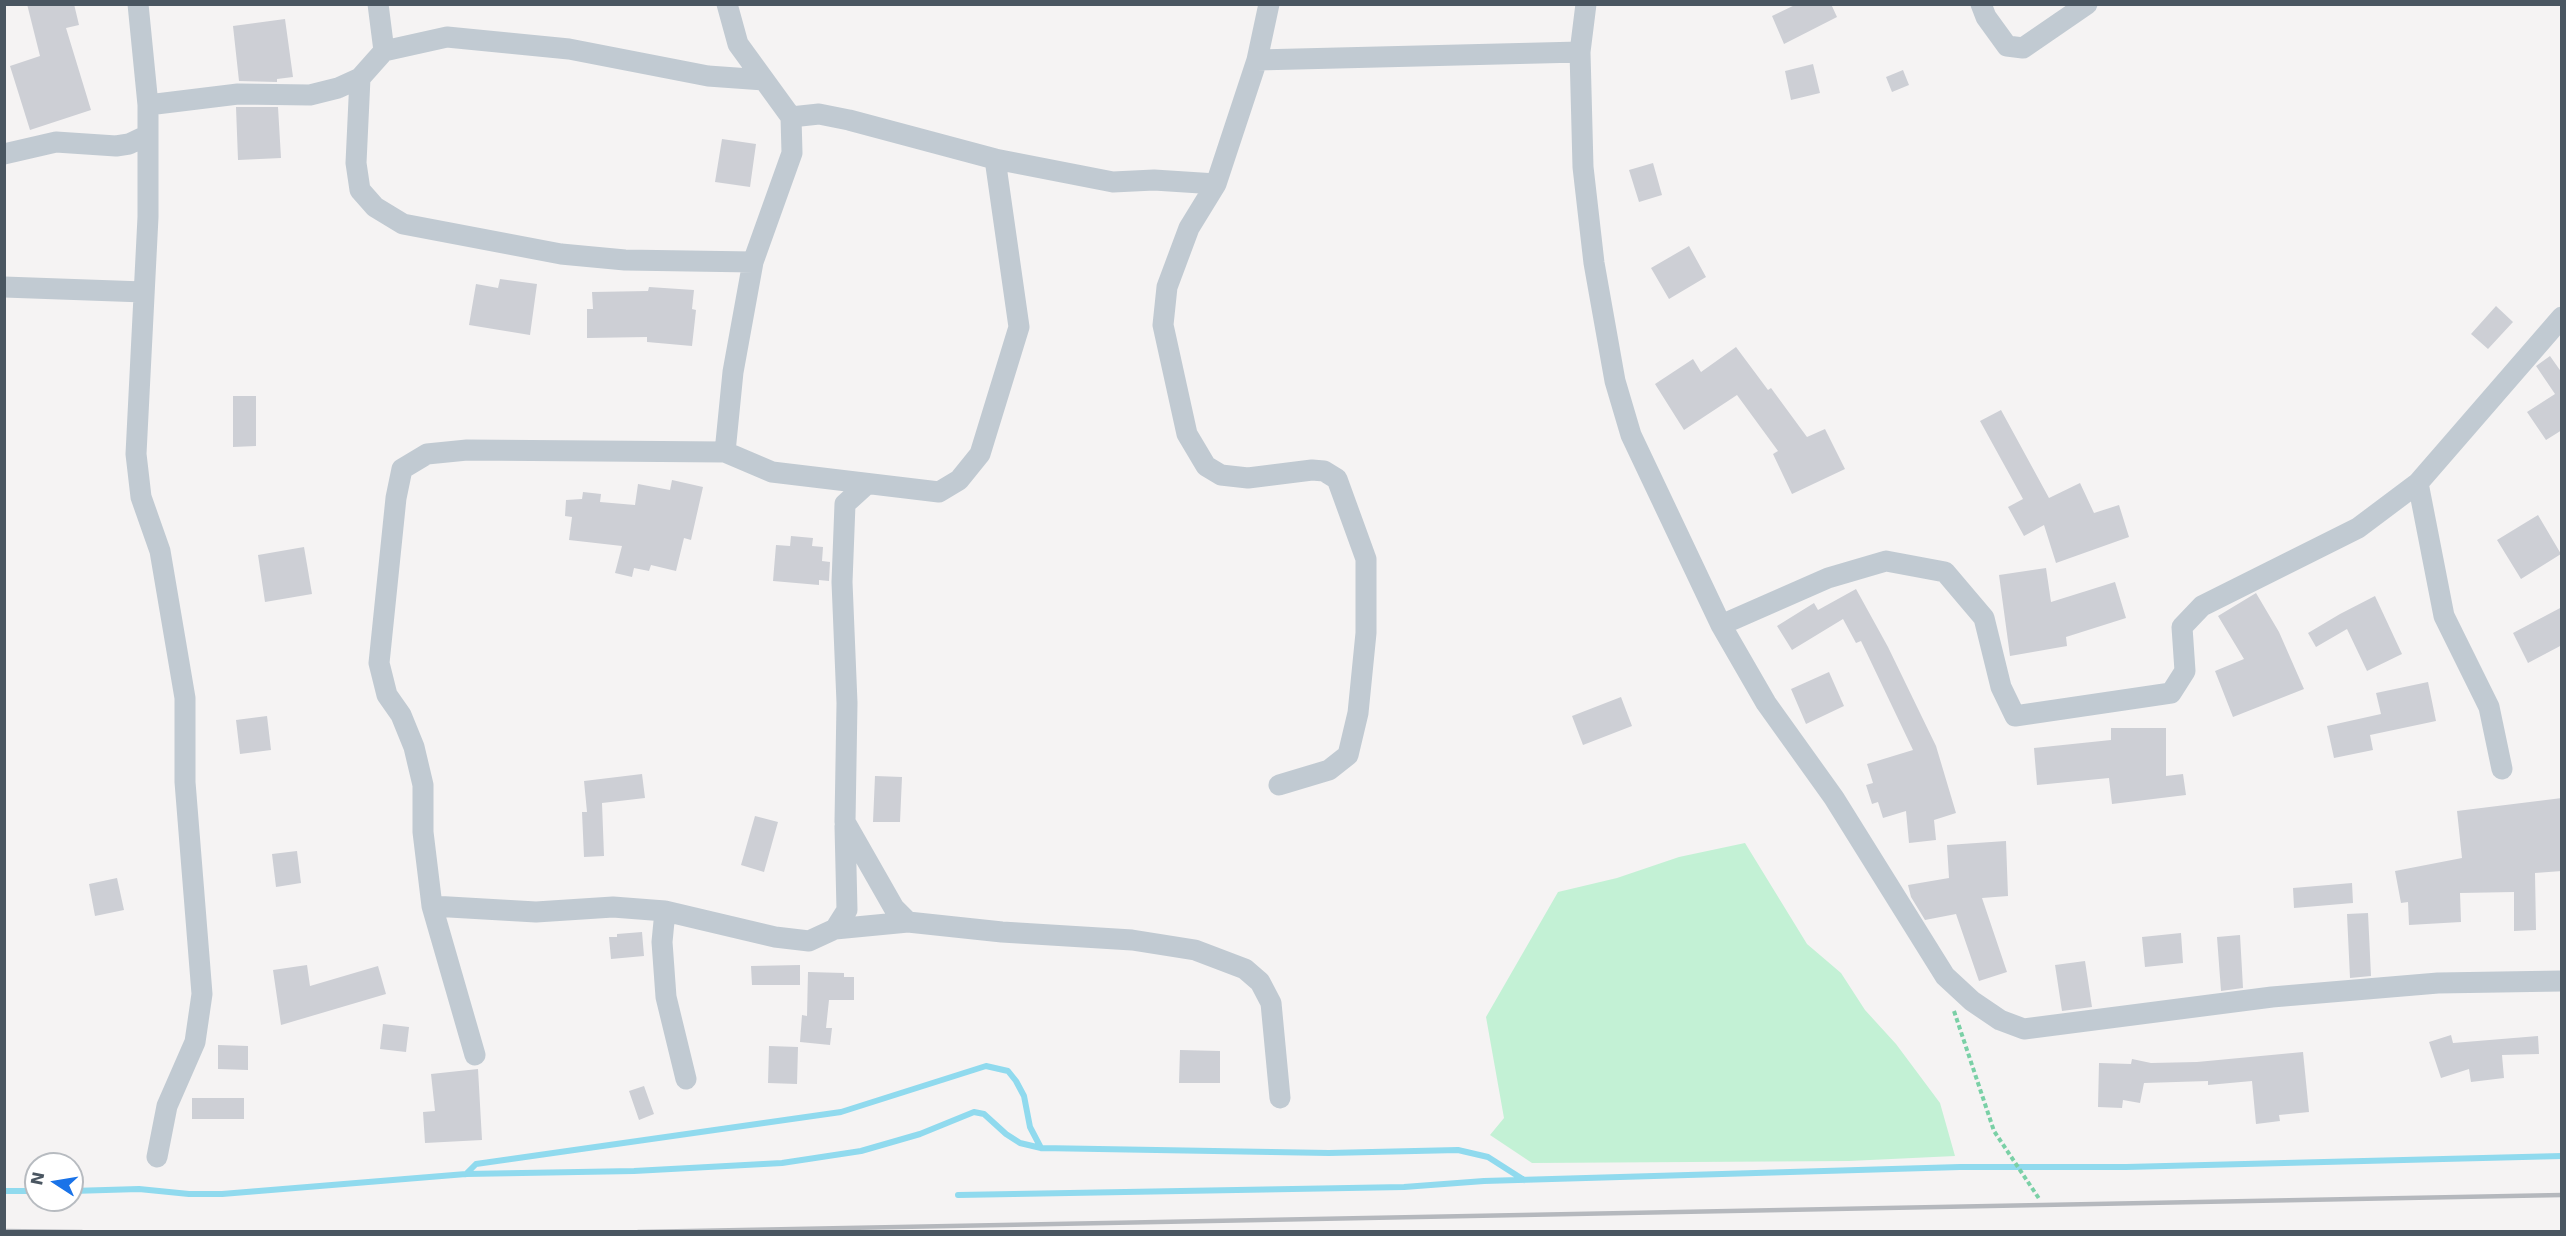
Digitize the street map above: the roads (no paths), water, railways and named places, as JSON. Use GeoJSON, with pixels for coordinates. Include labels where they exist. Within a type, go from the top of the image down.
{"type":"FeatureCollection","features":[{"type":"Feature","properties":{"kind":"street"},"geometry":{"type":"LineString","coordinates":[[138,4],[148,105],[148,217],[136,454],[141,497],[160,551],[185,698],[185,782],[202,994],[195,1042],[167,1106],[157,1157]]}},
{"type":"Feature","properties":{"kind":"street"},"geometry":{"type":"LineString","coordinates":[[378,4],[384,51]]}},
{"type":"Feature","properties":{"kind":"street"},"geometry":{"type":"LineString","coordinates":[[725,452],[733,372],[753,262],[792,153],[791,117],[738,44],[727,4]]}},
{"type":"Feature","properties":{"kind":"street"},"geometry":{"type":"LineString","coordinates":[[1269,4],[1257,60],[1216,184],[1189,228],[1167,286],[1163,325],[1187,434],[1206,466],[1221,475],[1248,478],[1312,470],[1324,471],[1337,479],[1366,559],[1366,633],[1358,713],[1348,755],[1329,770],[1279,785]]}},
{"type":"Feature","properties":{"kind":"street"},"geometry":{"type":"LineString","coordinates":[[1586,4],[1580,52],[1583,167],[1594,263],[1615,381],[1631,435],[1721,626],[1766,703],[1834,798],[1945,976],[1972,1001],[2000,1020],[2024,1029],[2284,996],[2438,983],[2562,981]]}},
{"type":"Feature","properties":{"kind":"street"},"geometry":{"type":"LineString","coordinates":[[1981,4],[1986,17],[2007,46],[2023,48],[2087,4]]}},
{"type":"Feature","properties":{"kind":"street"},"geometry":{"type":"LineString","coordinates":[[148,105],[238,94],[310,95],[338,88],[360,78],[384,51],[447,37],[569,49],[708,76],[764,80]]}},
{"type":"Feature","properties":{"kind":"street"},"geometry":{"type":"LineString","coordinates":[[1257,60],[1580,52]]}},
{"type":"Feature","properties":{"kind":"street"},"geometry":{"type":"LineString","coordinates":[[360,78],[356,163],[360,190],[375,207],[403,224],[561,254],[625,260],[753,262]]}},
{"type":"Feature","properties":{"kind":"street"},"geometry":{"type":"LineString","coordinates":[[791,117],[819,114],[849,120],[995,159],[1113,182],[1154,180],[1216,184]]}},
{"type":"Feature","properties":{"kind":"street"},"geometry":{"type":"LineString","coordinates":[[4,154],[56,142],[116,146],[129,144],[148,135]]}},
{"type":"Feature","properties":{"kind":"street"},"geometry":{"type":"LineString","coordinates":[[475,1055],[432,906],[423,832],[423,785],[414,747],[401,715],[387,695],[379,663],[396,498],[402,469],[427,453],[467,450],[725,452],[772,472],[939,492],[959,480],[980,454],[1019,327],[995,159]]}},
{"type":"Feature","properties":{"kind":"street"},"geometry":{"type":"LineString","coordinates":[[4,287],[144,292]]}},
{"type":"Feature","properties":{"kind":"street"},"geometry":{"type":"LineString","coordinates":[[1721,626],[1828,578],[1886,561],[1945,572],[1984,618],[2001,687],[2015,716],[2171,693],[2185,671],[2182,627],[2202,606],[2358,528],[2418,483],[2562,317]]}},
{"type":"Feature","properties":{"kind":"street"},"geometry":{"type":"LineString","coordinates":[[2418,483],[2444,616],[2489,707],[2502,769]]}},
{"type":"Feature","properties":{"kind":"street"},"geometry":{"type":"LineString","coordinates":[[835,929],[847,909],[845,822],[847,703],[842,582],[845,504],[867,484]]}},
{"type":"Feature","properties":{"kind":"street"},"geometry":{"type":"LineString","coordinates":[[845,822],[894,908],[908,922]]}},
{"type":"Feature","properties":{"kind":"street"},"geometry":{"type":"LineString","coordinates":[[432,906],[536,912],[613,907],[664,911],[775,938],[810,940],[835,929],[908,922],[1002,932],[1132,940],[1195,950],[1245,969],[1260,982],[1271,1003],[1280,1098]]}},
{"type":"Feature","properties":{"kind":"street"},"geometry":{"type":"LineString","coordinates":[[664,911],[662,942],[666,997],[686,1079]]}},
{"type":"Feature","properties":{"kind":"waterway"},"geometry":{"type":"LineString","coordinates":[[466,1174],[476,1164],[841,1112],[986,1066],[1008,1071],[1016,1081],[1024,1096],[1030,1127],[1041,1148]]}},
{"type":"Feature","properties":{"kind":"waterway"},"geometry":{"type":"LineString","coordinates":[[84,1191],[139,1189],[189,1194],[222,1194],[466,1174],[634,1171],[782,1163],[861,1151],[920,1134],[974,1112],[984,1114],[1020,1143],[1041,1148],[1329,1153],[1458,1150],[1488,1157],[1524,1180]]}},
{"type":"Feature","properties":{"kind":"waterway"},"geometry":{"type":"LineString","coordinates":[[958,1195],[1404,1187],[1484,1181],[1960,1167],[2126,1167],[2562,1156]]}},
{"type":"Feature","properties":{"kind":"waterway"},"geometry":{"type":"LineString","coordinates":[[4,1191],[24,1191]]}},
{"type":"Feature","properties":{"kind":"railway"},"geometry":{"type":"LineString","coordinates":[[638,1232],[2562,1195]]}},
{"type":"Feature","properties":{"kind":"railway"},"geometry":{"type":"LineString","coordinates":[[4,1231],[82,1232]]}}]}
